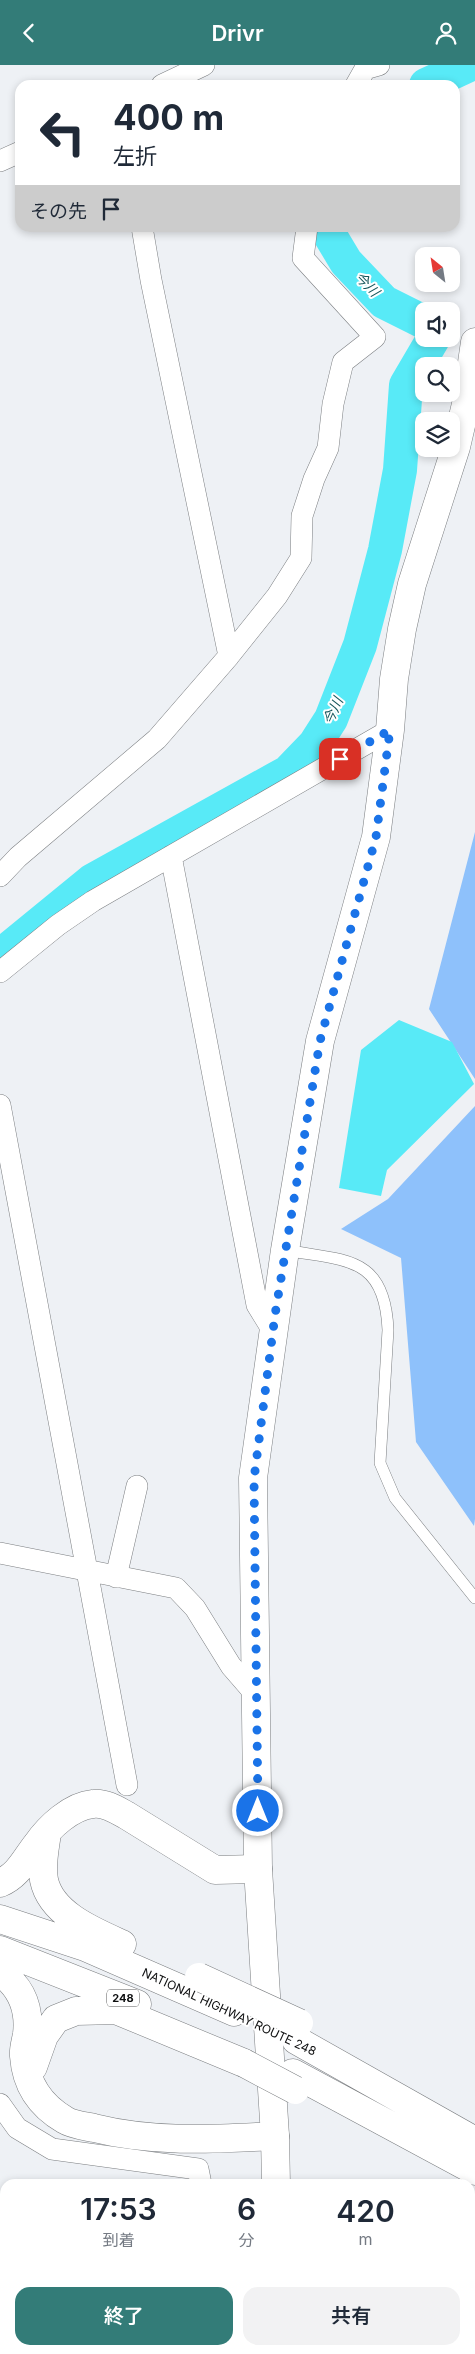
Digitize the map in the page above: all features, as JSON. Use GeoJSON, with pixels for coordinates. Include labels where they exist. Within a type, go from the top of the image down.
{"type":"FeatureCollection","features":[{"type":"Feature","properties":{"kind":"main road"},"geometry":{"type":"LineString","coordinates":[[276,2179],[276,2136],[258,1869],[254,1479],[285,1249],[320,1041],[376,837],[390,730],[394,679],[402,629],[412,584],[456,447],[466,404],[475,342]]}},
{"type":"Feature","properties":{"kind":"main road"},"geometry":{"type":"LineString","coordinates":[[0,1883],[10,1879],[26,1862],[36,1844],[59,1821],[74,1811],[94,1803],[111,1807],[126,1815],[216,1870],[258,1869]]}},
{"type":"Feature","properties":{"kind":"main road"},"geometry":{"type":"LineString","coordinates":[[48,1832],[43,1859],[44,1879],[52,1901],[90,1930],[200,1977],[297,2031]]}},
{"type":"Feature","properties":{"kind":"main road","name":"NATIONAL HIGHWAY ROUTE 248"},"geometry":{"type":"LineString","coordinates":[[0,1919],[85,1947],[234,2011],[297,2031],[324,2056],[475,2141]]}},
{"type":"Feature","properties":{"kind":"main road","name":"NATIONAL HIGHWAY ROUTE 248"},"geometry":{"type":"LineString","coordinates":[[0,1950],[245,2056],[475,2171]]}},
{"type":"Feature","properties":{"kind":"main road"},"geometry":{"type":"LineString","coordinates":[[0,1972],[19,1991],[28,2011],[24,2055],[29,2080],[37,2097],[50,2111],[67,2121],[110,2132],[196,2140],[276,2136]]}},
{"type":"Feature","properties":{"kind":"main road"},"geometry":{"type":"LineString","coordinates":[[29,2080],[44,2036],[56,2019],[76,2011],[116,2010],[245,2056]]}},
{"type":"Feature","properties":{"kind":"main road"},"geometry":{"type":"LineString","coordinates":[[294,2081],[475,2177]]}},
{"type":"Feature","properties":{"kind":"street"},"geometry":{"type":"LineString","coordinates":[[172,80],[204,65]]}},
{"type":"Feature","properties":{"kind":"street"},"geometry":{"type":"LineString","coordinates":[[0,161],[15,154]]}},
{"type":"Feature","properties":{"kind":"street"},"geometry":{"type":"LineString","coordinates":[[143,232],[229,656]]}},
{"type":"Feature","properties":{"kind":"street"},"geometry":{"type":"LineString","coordinates":[[0,876],[18,857],[157,739],[229,656],[277,596],[301,558],[302,516],[314,479],[328,448],[333,404],[343,363],[375,337],[303,257],[306,232]]}},
{"type":"Feature","properties":{"kind":"street"},"geometry":{"type":"LineString","coordinates":[[0,972],[58,925],[93,901],[390,730]]}},
{"type":"Feature","properties":{"kind":"street"},"geometry":{"type":"LineString","coordinates":[[171,856],[257,1305],[273,1331]]}},
{"type":"Feature","properties":{"kind":"street"},"geometry":{"type":"LineString","coordinates":[[0,1105],[89,1571],[127,1785]]}},
{"type":"Feature","properties":{"kind":"street"},"geometry":{"type":"LineString","coordinates":[[116,1577],[136,1485]]}},
{"type":"Feature","properties":{"kind":"street"},"geometry":{"type":"LineString","coordinates":[[0,1553],[176,1588],[195,1608],[231,1666],[257,1696]]}},
{"type":"Feature","properties":{"kind":"street"},"geometry":{"type":"LineString","coordinates":[[0,2104],[18,2127],[52,2149],[198,2169],[200,2179]]}},
{"type":"Feature","properties":{"kind":"lane"},"geometry":{"type":"LineString","coordinates":[[285,1249],[355,1262],[367,1271],[381,1286],[387,1309],[388,1330],[380,1463],[395,1497],[475,1598]]}},
{"type":"Feature","properties":{"kind":"shaded area"},"geometry":{"type":"Polygon","coordinates":[[[475,832],[475,1079],[429,1009],[475,832]]]}},
{"type":"Feature","properties":{"kind":"shaded area"},"geometry":{"type":"Polygon","coordinates":[[[399,1020],[452,1042],[474,1084],[387,1170],[381,1196],[339,1188],[361,1050],[399,1020]]]}},
{"type":"Feature","properties":{"kind":"shaded area"},"geometry":{"type":"Polygon","coordinates":[[[475,1106],[474,1526],[416,1442],[401,1258],[341,1229],[388,1199],[475,1106]]]}},
{"type":"Feature","properties":{"kind":"waterway","name":"今川"},"geometry":{"type":"LineString","coordinates":[[437,80],[469,65]]}},
{"type":"Feature","properties":{"kind":"waterway","name":"今川"},"geometry":{"type":"LineString","coordinates":[[328,232],[346,262],[384,302],[415,318]]}},
{"type":"Feature","properties":{"kind":"waterway","name":"今川"},"geometry":{"type":"LineString","coordinates":[[0,956],[93,880],[288,772],[315,744],[331,719],[360,645],[385,550],[400,470],[406,385],[428,347]]}},
{"type":"Feature","properties":{"kind":"route"},"geometry":{"type":"LineString","coordinates":[[258,1811],[254,1479],[275,1315],[320,1041],[376,837],[390,730],[340,759]]}}]}
